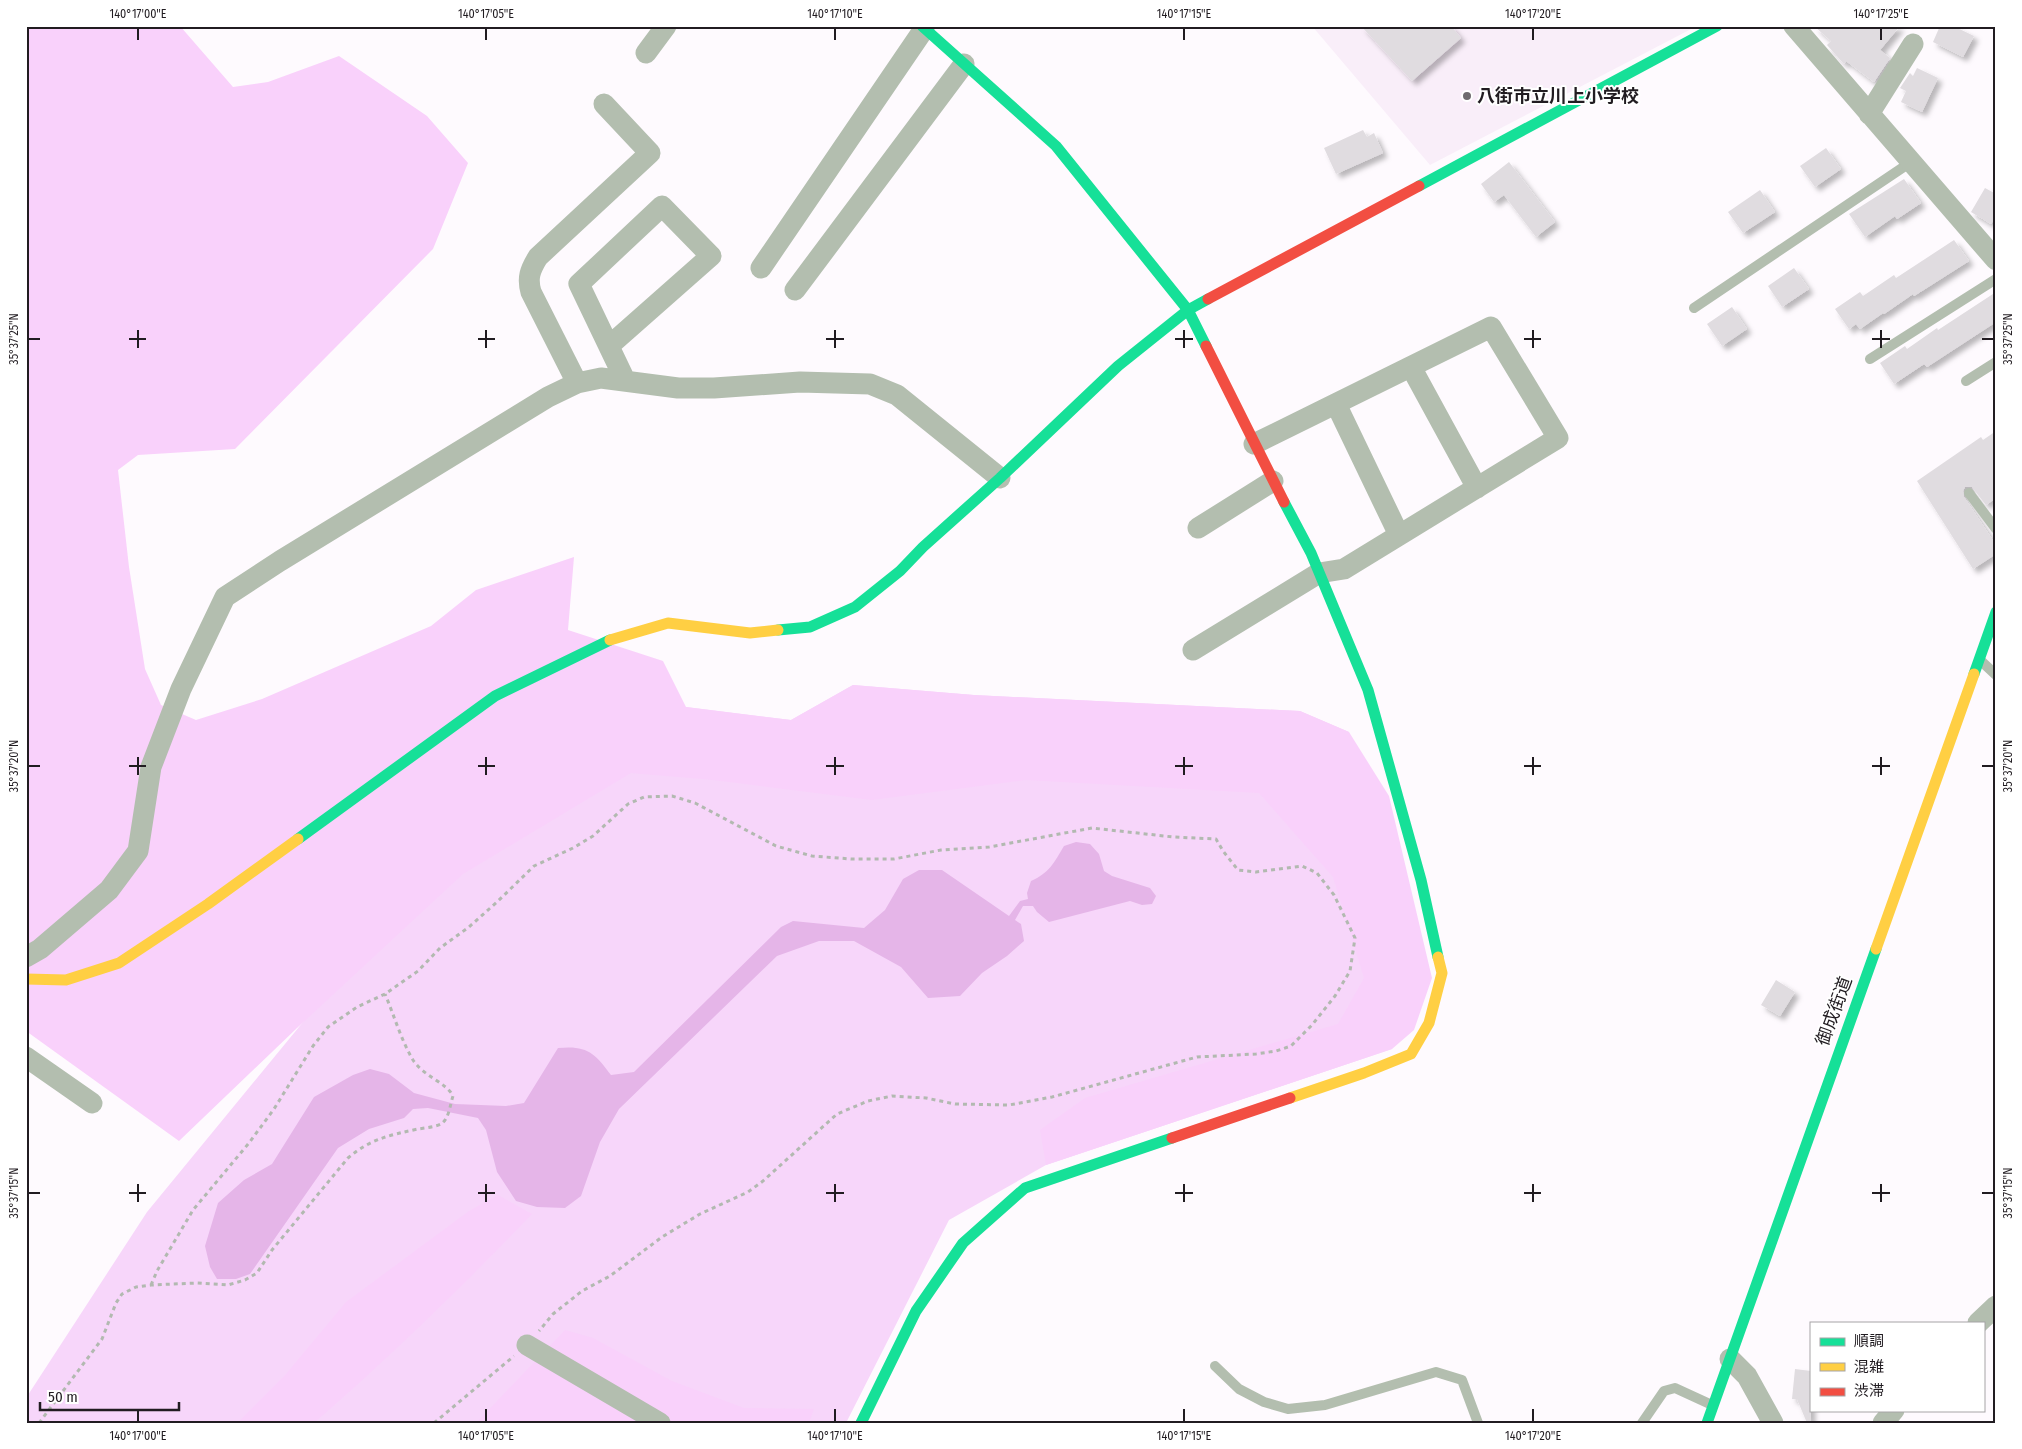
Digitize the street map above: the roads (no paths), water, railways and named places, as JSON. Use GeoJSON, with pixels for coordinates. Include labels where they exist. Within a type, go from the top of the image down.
{"type":"FeatureCollection","features":[{"type":"Feature","properties":{"kind":"street"},"geometry":{"type":"LineString","coordinates":[[646,53],[666,26]]}},
{"type":"Feature","properties":{"kind":"street"},"geometry":{"type":"LineString","coordinates":[[26,979],[66,980],[119,963],[216,898],[419,753],[495,696],[611,639],[668,623],[750,632],[810,627],[855,607],[900,571],[923,547],[1000,478],[1118,366],[1188,310],[1717,26]]}},
{"type":"Feature","properties":{"kind":"street"},"geometry":{"type":"LineString","coordinates":[[1794,26],[1996,260]]}},
{"type":"Feature","properties":{"kind":"street"},"geometry":{"type":"LineString","coordinates":[[761,268],[923,27],[1056,146],[1188,310],[1254,444],[1311,553],[1368,690],[1421,880],[1442,973],[1429,1023],[1411,1054],[1372,1070],[1025,1188],[963,1243],[916,1311],[861,1423]]}},
{"type":"Feature","properties":{"kind":"street"},"geometry":{"type":"LineString","coordinates":[[1870,114],[1913,44]]}},
{"type":"Feature","properties":{"kind":"street"},"geometry":{"type":"LineString","coordinates":[[795,290],[964,64]]}},
{"type":"Feature","properties":{"kind":"street"},"geometry":{"type":"LineString","coordinates":[[577,383],[531,292],[528,282],[530,270],[538,257],[650,153],[604,104]]}},
{"type":"Feature","properties":{"kind":"street"},"geometry":{"type":"LineString","coordinates":[[609,346],[711,256],[662,206],[579,284],[625,380]]}},
{"type":"Feature","properties":{"kind":"street"},"geometry":{"type":"LineString","coordinates":[[1193,650],[1319,573],[1344,569],[1558,438],[1491,327],[1254,444]]}},
{"type":"Feature","properties":{"kind":"street"},"geometry":{"type":"LineString","coordinates":[[1410,366],[1477,488]]}},
{"type":"Feature","properties":{"kind":"street"},"geometry":{"type":"LineString","coordinates":[[26,957],[40,949],[108,890],[138,851],[151,767],[181,689],[225,598],[280,561],[548,397],[577,383],[601,378],[678,388],[714,388],[800,382],[870,384],[897,395],[1000,478]]}},
{"type":"Feature","properties":{"kind":"street"},"geometry":{"type":"LineString","coordinates":[[1336,404],[1399,535]]}},
{"type":"Feature","properties":{"kind":"street"},"geometry":{"type":"LineString","coordinates":[[1198,528],[1273,481]]}},
{"type":"Feature","properties":{"kind":"street","name":"御成街道"},"geometry":{"type":"LineString","coordinates":[[1707,1423],[1842,1029],[1996,612]]}},
{"type":"Feature","properties":{"kind":"street"},"geometry":{"type":"LineString","coordinates":[[26,1057],[92,1103]]}},
{"type":"Feature","properties":{"kind":"street"},"geometry":{"type":"LineString","coordinates":[[1979,1322],[1996,1306]]}},
{"type":"Feature","properties":{"kind":"street"},"geometry":{"type":"LineString","coordinates":[[527,1345],[660,1423]]}},
{"type":"Feature","properties":{"kind":"street"},"geometry":{"type":"LineString","coordinates":[[1730,1359],[1747,1376],[1773,1423]]}},
{"type":"Feature","properties":{"kind":"street"},"geometry":{"type":"LineString","coordinates":[[1883,1423],[1892,1412]]}},
{"type":"Feature","properties":{"kind":"lane"},"geometry":{"type":"LineString","coordinates":[[1694,308],[1911,162]]}},
{"type":"Feature","properties":{"kind":"lane"},"geometry":{"type":"LineString","coordinates":[[1870,359],[1996,280]]}},
{"type":"Feature","properties":{"kind":"lane"},"geometry":{"type":"LineString","coordinates":[[1966,381],[1996,362]]}},
{"type":"Feature","properties":{"kind":"lane"},"geometry":{"type":"LineString","coordinates":[[1969,493],[1996,529]]}},
{"type":"Feature","properties":{"kind":"lane"},"geometry":{"type":"LineString","coordinates":[[1979,659],[1996,674]]}},
{"type":"Feature","properties":{"kind":"lane"},"geometry":{"type":"LineString","coordinates":[[1215,1366],[1239,1389],[1264,1402],[1288,1409],[1325,1405],[1436,1372],[1462,1380],[1478,1423]]}},
{"type":"Feature","properties":{"kind":"lane"},"geometry":{"type":"LineString","coordinates":[[1642,1423],[1664,1390],[1675,1388],[1713,1405]]}},
{"type":"Feature","properties":{"kind":"place","name":"八街市立川上小学校"},"geometry":{"type":"Point","coordinates":[1467,96]}}]}
